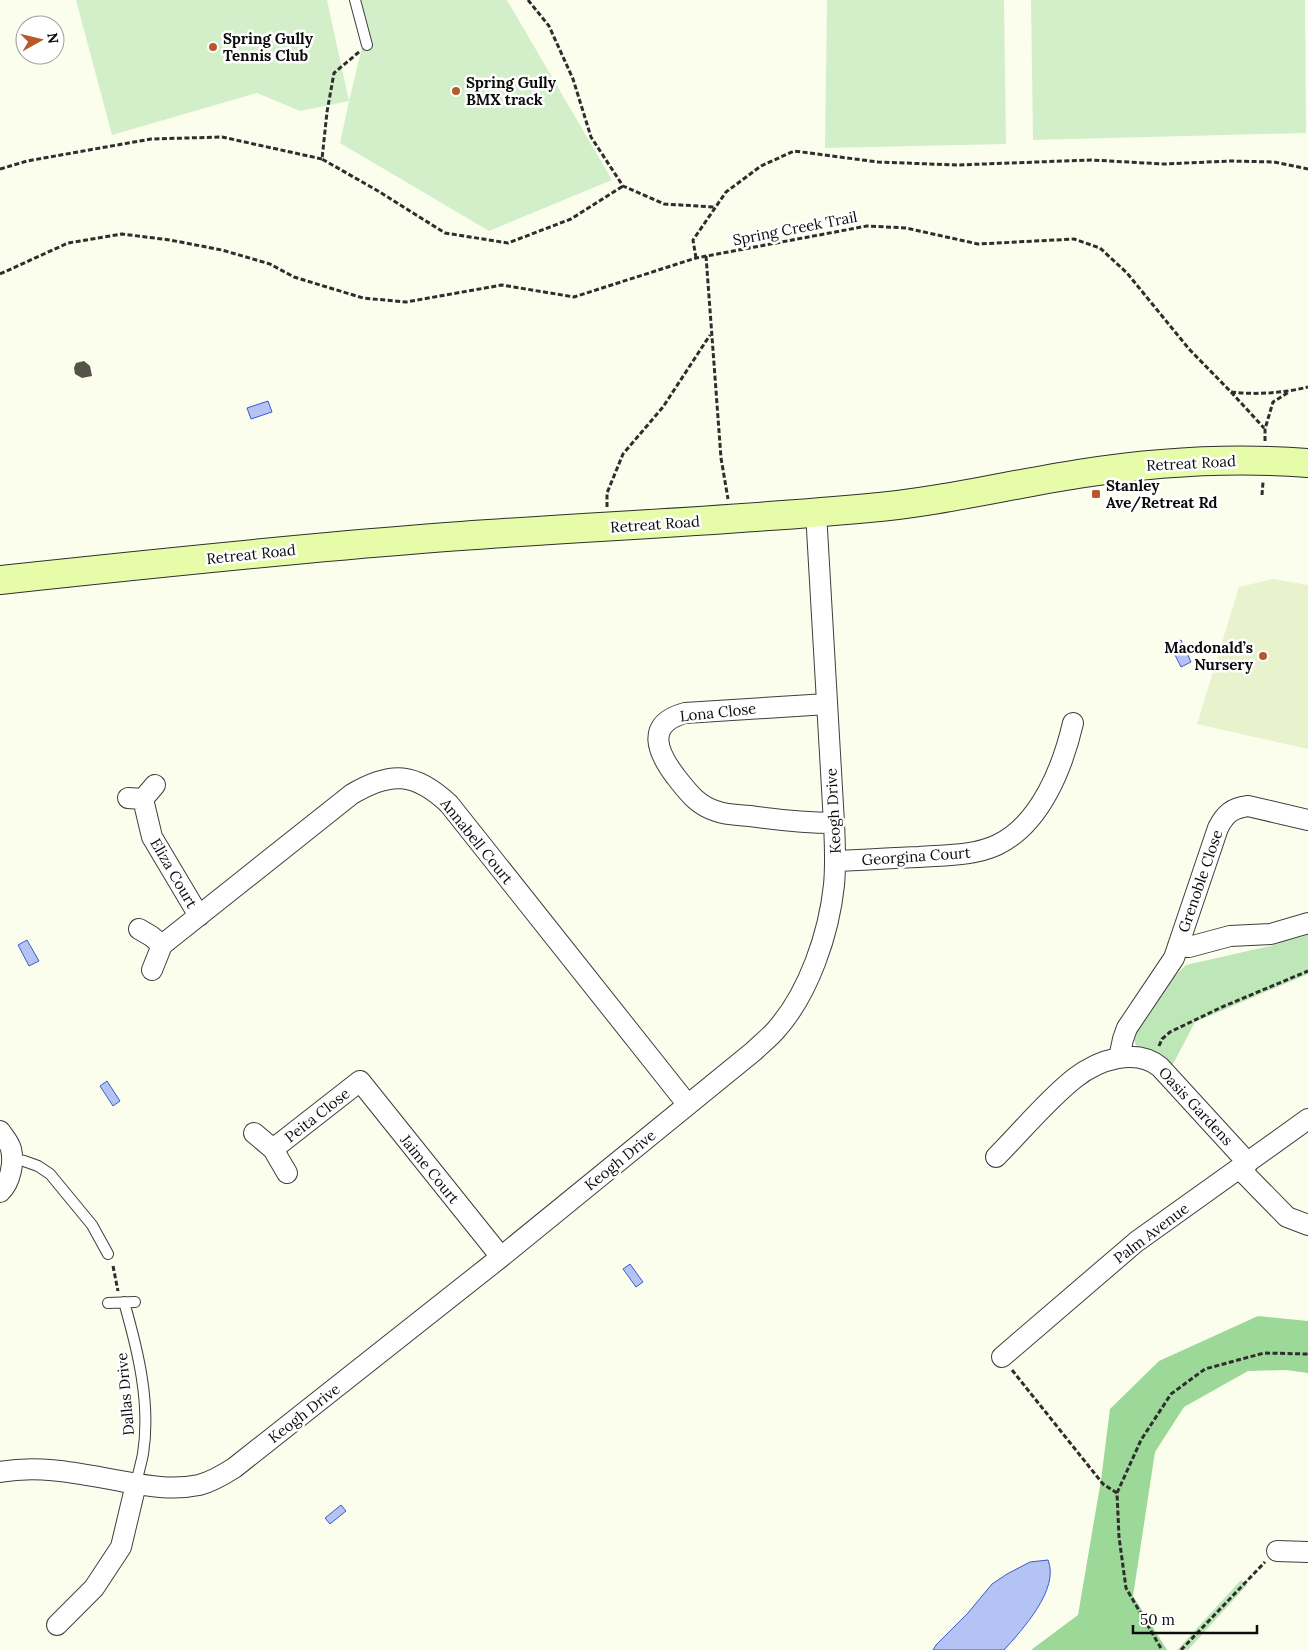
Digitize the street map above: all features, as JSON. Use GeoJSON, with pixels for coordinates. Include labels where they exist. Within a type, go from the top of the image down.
{"type":"FeatureCollection","features":[{"type":"Feature","properties":{"kind":"street","name":"Retreat Road"},"geometry":{"type":"LineString","coordinates":[[0,580],[269,552],[424,539],[870,508],[931,500],[1107,470],[1201,462],[1265,460],[1308,464]]}},
{"type":"Feature","properties":{"kind":"street","name":"Keogh Drive"},"geometry":{"type":"LineString","coordinates":[[0,1472],[16,1469],[40,1469],[69,1472],[157,1488],[175,1488],[200,1484],[219,1477],[234,1468],[501,1256],[754,1052],[776,1030],[809,978],[820,947],[831,903],[835,861],[816,512]]}},
{"type":"Feature","properties":{"kind":"street","name":"Lona Close"},"geometry":{"type":"LineString","coordinates":[[827,704],[685,713],[674,716],[664,722],[659,730],[658,740],[664,762],[692,798],[704,807],[728,814],[796,822],[834,823]]}},
{"type":"Feature","properties":{"kind":"street","name":"Georgina Court"},"geometry":{"type":"LineString","coordinates":[[835,861],[969,853],[998,845],[1010,837],[1030,818],[1047,794],[1060,770],[1074,723]]}},
{"type":"Feature","properties":{"kind":"street","name":"Annabell Court"},"geometry":{"type":"LineString","coordinates":[[162,945],[352,794],[376,782],[393,778],[406,778],[421,782],[434,790],[449,804],[688,1105]]}},
{"type":"Feature","properties":{"kind":"street","name":"Eliza Court"},"geometry":{"type":"LineString","coordinates":[[142,794],[152,837],[199,916]]}},
{"type":"Feature","properties":{"kind":"street","name":"Grenoble Close"},"geometry":{"type":"LineString","coordinates":[[1119,1058],[1127,1028],[1168,969],[1178,946],[1182,929],[1223,818],[1230,811],[1238,807],[1248,806],[1308,820]]}},
{"type":"Feature","properties":{"kind":"street","name":"Grenoble Close"},"geometry":{"type":"LineString","coordinates":[[1178,946],[1189,947],[1230,936],[1271,934],[1308,923]]}},
{"type":"Feature","properties":{"kind":"street"},"geometry":{"type":"LineString","coordinates":[[139,930],[152,936],[162,945],[152,970]]}},
{"type":"Feature","properties":{"kind":"street","name":"Oasis Gardens"},"geometry":{"type":"LineString","coordinates":[[996,1156],[1075,1078],[1099,1064],[1119,1058],[1137,1057],[1153,1061],[1160,1067],[1287,1217],[1308,1226]]}},
{"type":"Feature","properties":{"kind":"street","name":"Peita Close"},"geometry":{"type":"LineString","coordinates":[[273,1148],[360,1081]]}},
{"type":"Feature","properties":{"kind":"street","name":"Jaime Court"},"geometry":{"type":"LineString","coordinates":[[360,1081],[501,1256]]}},
{"type":"Feature","properties":{"kind":"street","name":"Palm Avenue"},"geometry":{"type":"LineString","coordinates":[[1002,1358],[1136,1242],[1308,1119]]}},
{"type":"Feature","properties":{"kind":"street"},"geometry":{"type":"LineString","coordinates":[[0,1131],[8,1142],[12,1159],[8,1179],[0,1192]]}},
{"type":"Feature","properties":{"kind":"street","name":"Peita Close"},"geometry":{"type":"LineString","coordinates":[[254,1133],[273,1148],[286,1173]]}},
{"type":"Feature","properties":{"kind":"street"},"geometry":{"type":"LineString","coordinates":[[57,1624],[94,1588],[120,1547],[136,1484]]}},
{"type":"Feature","properties":{"kind":"street"},"geometry":{"type":"LineString","coordinates":[[1277,1551],[1308,1552]]}},
{"type":"Feature","properties":{"kind":"lane"},"geometry":{"type":"LineString","coordinates":[[355,0],[367,45]]}},
{"type":"Feature","properties":{"kind":"lane"},"geometry":{"type":"LineString","coordinates":[[12,1159],[38,1166],[50,1174],[92,1225],[108,1254]]}},
{"type":"Feature","properties":{"kind":"lane"},"geometry":{"type":"LineString","coordinates":[[108,1303],[129,1302]]}},
{"type":"Feature","properties":{"kind":"lane","name":"Dallas Drive"},"geometry":{"type":"LineString","coordinates":[[129,1302],[139,1360],[143,1398],[143,1453],[136,1484]]}},
{"type":"Feature","properties":{"kind":"path"},"geometry":{"type":"LineString","coordinates":[[528,0],[549,26],[573,79],[592,137],[623,186],[664,204],[715,207]]}},
{"type":"Feature","properties":{"kind":"path"},"geometry":{"type":"LineString","coordinates":[[322,159],[326,112],[334,73],[367,45]]}},
{"type":"Feature","properties":{"kind":"path"},"geometry":{"type":"LineString","coordinates":[[0,169],[27,161],[151,139],[222,137],[322,159],[445,233],[508,243],[571,219],[623,186]]}},
{"type":"Feature","properties":{"kind":"path"},"geometry":{"type":"LineString","coordinates":[[696,258],[693,240],[726,192],[761,166],[794,151],[878,162],[957,165],[1090,160],[1164,164],[1231,161],[1274,162],[1308,169]]}},
{"type":"Feature","properties":{"kind":"path","name":"Spring Creek Trail"},"geometry":{"type":"LineString","coordinates":[[0,274],[68,243],[122,234],[170,240],[222,250],[270,264],[294,277],[363,298],[406,302],[502,285],[574,297],[696,258],[867,226],[906,228],[978,244],[1074,239],[1100,248],[1127,273],[1189,348],[1265,428]]}},
{"type":"Feature","properties":{"kind":"path"},"geometry":{"type":"LineString","coordinates":[[706,256],[721,458],[732,518]]}},
{"type":"Feature","properties":{"kind":"path"},"geometry":{"type":"LineString","coordinates":[[607,527],[607,493],[624,454],[663,407],[711,334]]}},
{"type":"Feature","properties":{"kind":"path"},"geometry":{"type":"LineString","coordinates":[[1231,392],[1246,394],[1289,392],[1308,387]]}},
{"type":"Feature","properties":{"kind":"path"},"geometry":{"type":"LineString","coordinates":[[1265,460],[1265,428],[1273,402],[1289,392]]}},
{"type":"Feature","properties":{"kind":"path"},"geometry":{"type":"LineString","coordinates":[[1153,1061],[1162,1039],[1170,1032],[1222,1007],[1308,971]]}},
{"type":"Feature","properties":{"kind":"path"},"geometry":{"type":"LineString","coordinates":[[108,1254],[112,1259],[119,1297],[129,1302]]}},
{"type":"Feature","properties":{"kind":"path"},"geometry":{"type":"LineString","coordinates":[[1162,1650],[1126,1588],[1119,1537],[1117,1494],[1141,1440],[1171,1394],[1206,1369],[1264,1353],[1308,1354]]}},
{"type":"Feature","properties":{"kind":"path"},"geometry":{"type":"LineString","coordinates":[[1002,1358],[1086,1464],[1103,1484],[1117,1494]]}},
{"type":"Feature","properties":{"kind":"path"},"geometry":{"type":"LineString","coordinates":[[1181,1650],[1277,1551]]}},
{"type":"Feature","properties":{"kind":"green space","name":"Spring Gully Tennis Club"},"geometry":{"type":"Polygon","coordinates":[[[76,0],[327,0],[349,101],[300,111],[257,93],[112,135],[76,0]]]}},
{"type":"Feature","properties":{"kind":"green space","name":"Spring Gully BMX track"},"geometry":{"type":"Polygon","coordinates":[[[358,0],[507,0],[612,180],[489,231],[340,143],[364,39],[358,0]]]}},
{"type":"Feature","properties":{"kind":"green space"},"geometry":{"type":"Polygon","coordinates":[[[827,0],[1004,0],[1006,144],[825,148],[827,0]]]}},
{"type":"Feature","properties":{"kind":"green space"},"geometry":{"type":"Polygon","coordinates":[[[1031,0],[1305,0],[1306,133],[1033,140],[1031,0]]]}},
{"type":"Feature","properties":{"kind":"green space","name":"Macdonald’s Nursery"},"geometry":{"type":"Polygon","coordinates":[[[1273,579],[1308,585],[1308,749],[1197,724],[1239,587],[1273,579]]]}},
{"type":"Feature","properties":{"kind":"green space"},"geometry":{"type":"Polygon","coordinates":[[[1308,932],[1308,974],[1195,1022],[1172,1066],[1138,1050],[1133,1038],[1143,1018],[1163,990],[1186,965],[1274,945],[1308,932]]]}},
{"type":"Feature","properties":{"kind":"green space"},"geometry":{"type":"Polygon","coordinates":[[[1258,1316],[1308,1321],[1308,1373],[1286,1370],[1248,1371],[1184,1407],[1155,1452],[1133,1596],[1167,1650],[1031,1650],[1078,1615],[1101,1480],[1110,1409],[1159,1361],[1258,1316]]]}},
{"type":"Feature","properties":{"kind":"green space"},"geometry":{"type":"Polygon","coordinates":[[[1241,1580],[1247,1585],[1188,1650],[1177,1650],[1241,1580]]]}},
{"type":"Feature","properties":{"kind":"water"},"geometry":{"type":"Polygon","coordinates":[[[268,401],[272,412],[251,419],[247,408],[268,401]]]}},
{"type":"Feature","properties":{"kind":"water"},"geometry":{"type":"Polygon","coordinates":[[[1181,640],[1191,662],[1181,667],[1170,645],[1181,640]]]}},
{"type":"Feature","properties":{"kind":"water"},"geometry":{"type":"Polygon","coordinates":[[[27,940],[39,961],[29,966],[18,945],[27,940]]]}},
{"type":"Feature","properties":{"kind":"water"},"geometry":{"type":"Polygon","coordinates":[[[107,1081],[120,1101],[113,1106],[100,1086],[107,1081]]]}},
{"type":"Feature","properties":{"kind":"water"},"geometry":{"type":"Polygon","coordinates":[[[630,1264],[643,1282],[636,1287],[623,1269],[630,1264]]]}},
{"type":"Feature","properties":{"kind":"water"},"geometry":{"type":"Polygon","coordinates":[[[341,1505],[346,1511],[330,1524],[325,1518],[341,1505]]]}},
{"type":"Feature","properties":{"kind":"water"},"geometry":{"type":"Polygon","coordinates":[[[1048,1560],[1050,1571],[1049,1583],[1044,1596],[1029,1620],[1004,1650],[933,1650],[992,1584],[1030,1562],[1048,1560]]]}},
{"type":"Feature","properties":{"kind":"building"},"geometry":{"type":"Polygon","coordinates":[[[84,361],[90,366],[92,376],[82,378],[75,374],[74,368],[76,363],[84,361]]]}},
{"type":"Feature","properties":{"kind":"place","name":"Spring Gully Tennis Club"},"geometry":{"type":"Point","coordinates":[213,47]}},
{"type":"Feature","properties":{"kind":"place","name":"Spring Gully BMX track"},"geometry":{"type":"Point","coordinates":[456,91]}},
{"type":"Feature","properties":{"kind":"place","name":"Stanley Ave/Retreat Rd"},"geometry":{"type":"Point","coordinates":[1096,494]}},
{"type":"Feature","properties":{"kind":"place","name":"Macdonald’s Nursery"},"geometry":{"type":"Point","coordinates":[1263,656]}}]}
